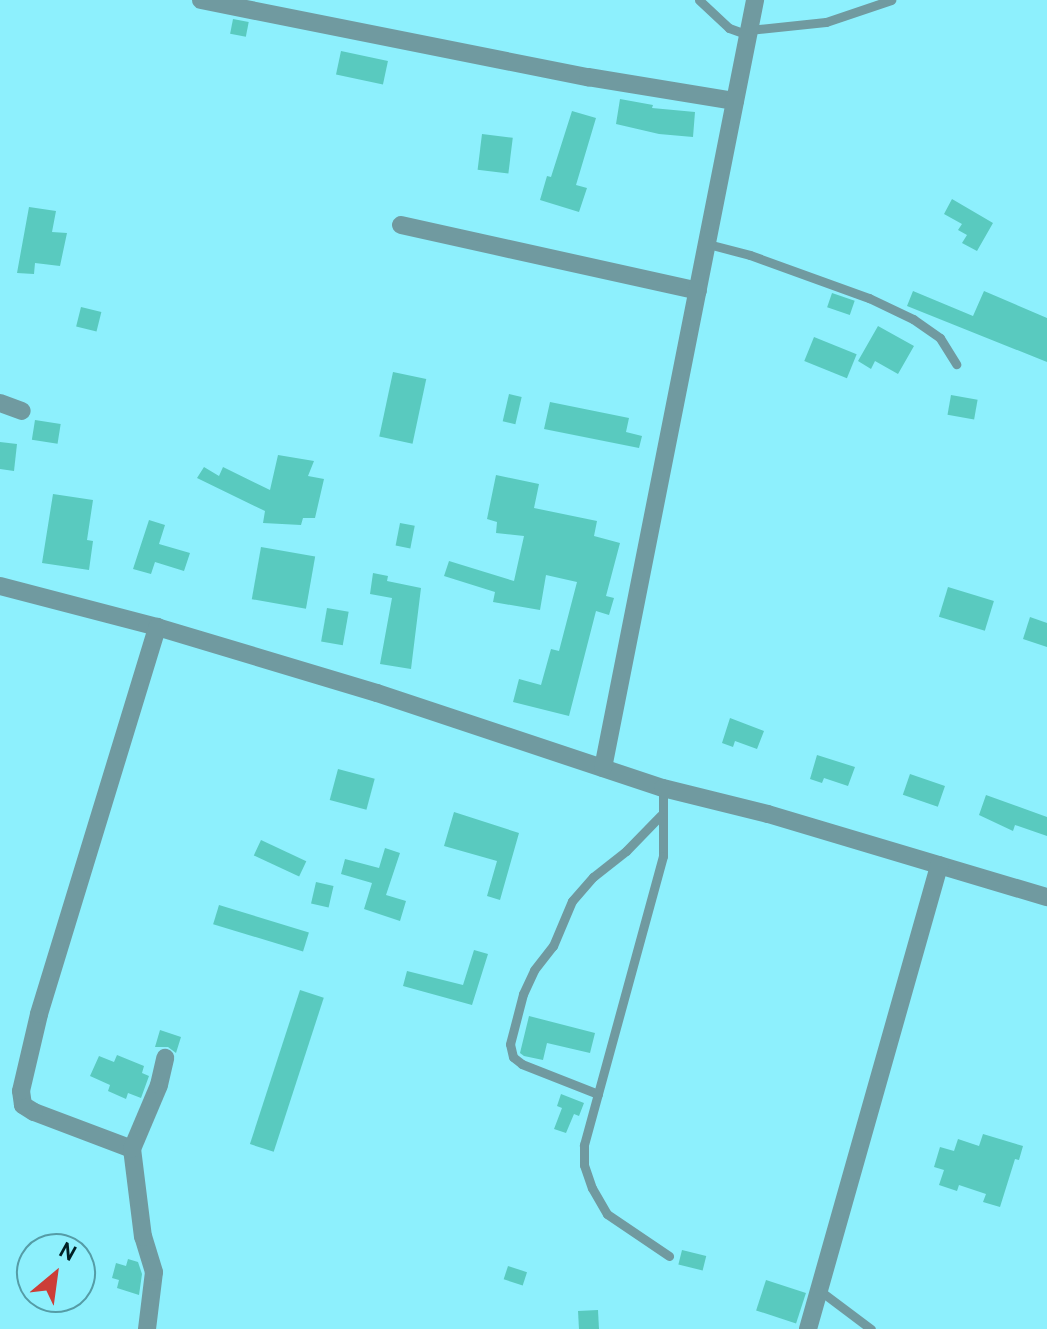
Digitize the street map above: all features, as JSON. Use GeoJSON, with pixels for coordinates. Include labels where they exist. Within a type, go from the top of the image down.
{"type":"FeatureCollection","features":[{"type":"Feature","properties":{"kind":"street"},"geometry":{"type":"LineString","coordinates":[[201,0],[588,77],[735,101]]}},
{"type":"Feature","properties":{"kind":"street"},"geometry":{"type":"LineString","coordinates":[[603,768],[755,0]]}},
{"type":"Feature","properties":{"kind":"street"},"geometry":{"type":"LineString","coordinates":[[401,225],[698,291]]}},
{"type":"Feature","properties":{"kind":"street"},"geometry":{"type":"LineString","coordinates":[[0,403],[22,411]]}},
{"type":"Feature","properties":{"kind":"street"},"geometry":{"type":"LineString","coordinates":[[2,592],[157,627],[377,693],[663,788],[768,814],[1047,897]]}},
{"type":"Feature","properties":{"kind":"street"},"geometry":{"type":"LineString","coordinates":[[132,1149],[34,1112],[23,1105],[21,1091],[39,1014],[157,627]]}},
{"type":"Feature","properties":{"kind":"street"},"geometry":{"type":"LineString","coordinates":[[808,1329],[939,865]]}},
{"type":"Feature","properties":{"kind":"street"},"geometry":{"type":"LineString","coordinates":[[147,1329],[154,1272],[141,1223],[132,1149],[159,1085],[165,1058]]}},
{"type":"Feature","properties":{"kind":"lane"},"geometry":{"type":"LineString","coordinates":[[699,0],[729,28],[749,32],[826,22],[891,0]]}},
{"type":"Feature","properties":{"kind":"lane"},"geometry":{"type":"LineString","coordinates":[[708,244],[818,277],[891,309],[940,338],[956,364]]}},
{"type":"Feature","properties":{"kind":"lane"},"geometry":{"type":"LineString","coordinates":[[663,788],[660,816],[663,856],[584,1145],[584,1165],[592,1188],[607,1214],[669,1256]]}},
{"type":"Feature","properties":{"kind":"lane"},"geometry":{"type":"LineString","coordinates":[[598,1094],[522,1064],[513,1057],[510,1044],[523,994],[534,970],[553,946],[572,901],[593,877],[626,851],[660,816]]}},
{"type":"Feature","properties":{"kind":"lane"},"geometry":{"type":"LineString","coordinates":[[819,1290],[871,1329]]}},
{"type":"Feature","properties":{"kind":"building"},"geometry":{"type":"Polygon","coordinates":[[[233,19],[249,22],[246,37],[230,34],[233,19]]]}},
{"type":"Feature","properties":{"kind":"building"},"geometry":{"type":"Polygon","coordinates":[[[341,51],[388,61],[383,84],[336,74],[341,51]]]}},
{"type":"Feature","properties":{"kind":"building"},"geometry":{"type":"Polygon","coordinates":[[[620,99],[653,105],[652,108],[695,112],[693,137],[659,134],[616,124],[620,99]]]}},
{"type":"Feature","properties":{"kind":"building"},"geometry":{"type":"Polygon","coordinates":[[[572,111],[596,118],[576,185],[587,188],[579,212],[540,200],[547,176],[551,177],[572,111]]]}},
{"type":"Feature","properties":{"kind":"building"},"geometry":{"type":"Polygon","coordinates":[[[482,134],[513,138],[508,174],[478,170],[482,134]]]}},
{"type":"Feature","properties":{"kind":"building"},"geometry":{"type":"Polygon","coordinates":[[[952,199],[993,223],[977,251],[962,243],[967,235],[958,230],[962,224],[944,214],[952,199]]]}},
{"type":"Feature","properties":{"kind":"building"},"geometry":{"type":"Polygon","coordinates":[[[29,207],[56,211],[52,232],[67,233],[60,266],[35,263],[34,274],[17,273],[29,207]]]}},
{"type":"Feature","properties":{"kind":"building"},"geometry":{"type":"Polygon","coordinates":[[[913,291],[973,316],[984,291],[1047,318],[1047,362],[907,306],[913,291]]]}},
{"type":"Feature","properties":{"kind":"building"},"geometry":{"type":"Polygon","coordinates":[[[832,293],[855,301],[850,315],[827,307],[832,293]]]}},
{"type":"Feature","properties":{"kind":"building"},"geometry":{"type":"Polygon","coordinates":[[[81,307],[101,312],[97,331],[76,326],[81,307]]]}},
{"type":"Feature","properties":{"kind":"building"},"geometry":{"type":"Polygon","coordinates":[[[878,326],[914,346],[898,374],[875,361],[871,369],[858,361],[878,326]]]}},
{"type":"Feature","properties":{"kind":"building"},"geometry":{"type":"Polygon","coordinates":[[[814,337],[857,354],[847,378],[804,361],[814,337]]]}},
{"type":"Feature","properties":{"kind":"building"},"geometry":{"type":"Polygon","coordinates":[[[393,372],[426,379],[413,444],[379,437],[393,372]]]}},
{"type":"Feature","properties":{"kind":"building"},"geometry":{"type":"Polygon","coordinates":[[[509,394],[522,397],[515,424],[503,421],[509,394]]]}},
{"type":"Feature","properties":{"kind":"building"},"geometry":{"type":"Polygon","coordinates":[[[951,395],[978,400],[974,419],[948,415],[951,395]]]}},
{"type":"Feature","properties":{"kind":"building"},"geometry":{"type":"Polygon","coordinates":[[[550,402],[629,418],[626,432],[642,436],[639,448],[544,429],[550,402]]]}},
{"type":"Feature","properties":{"kind":"building"},"geometry":{"type":"Polygon","coordinates":[[[35,420],[61,424],[58,444],[32,440],[35,420]]]}},
{"type":"Feature","properties":{"kind":"building"},"geometry":{"type":"Polygon","coordinates":[[[0,442],[17,444],[14,471],[0,469],[0,442]]]}},
{"type":"Feature","properties":{"kind":"building"},"geometry":{"type":"Polygon","coordinates":[[[278,455],[314,461],[308,476],[324,479],[315,518],[303,518],[301,525],[263,523],[265,511],[197,478],[204,467],[219,476],[223,467],[270,490],[278,455]]]}},
{"type":"Feature","properties":{"kind":"building"},"geometry":{"type":"Polygon","coordinates":[[[496,475],[539,484],[534,508],[597,521],[594,536],[620,543],[606,596],[614,598],[609,615],[596,611],[569,716],[513,702],[519,679],[541,685],[551,649],[559,651],[577,582],[546,575],[540,610],[493,602],[495,592],[444,576],[449,561],[514,581],[524,536],[496,533],[497,522],[487,519],[496,475]]]}},
{"type":"Feature","properties":{"kind":"building"},"geometry":{"type":"Polygon","coordinates":[[[53,494],[93,500],[87,540],[93,541],[89,570],[42,563],[53,494]]]}},
{"type":"Feature","properties":{"kind":"building"},"geometry":{"type":"Polygon","coordinates":[[[149,520],[165,525],[159,544],[190,553],[184,571],[155,562],[151,574],[133,569],[149,520]]]}},
{"type":"Feature","properties":{"kind":"building"},"geometry":{"type":"Polygon","coordinates":[[[400,523],[415,526],[410,548],[396,546],[400,523]]]}},
{"type":"Feature","properties":{"kind":"building"},"geometry":{"type":"Polygon","coordinates":[[[261,547],[315,557],[306,609],[252,599],[261,547]]]}},
{"type":"Feature","properties":{"kind":"building"},"geometry":{"type":"Polygon","coordinates":[[[373,573],[388,576],[387,581],[421,588],[411,669],[380,664],[392,598],[370,594],[373,573]]]}},
{"type":"Feature","properties":{"kind":"building"},"geometry":{"type":"Polygon","coordinates":[[[948,587],[994,601],[985,631],[939,617],[948,587]]]}},
{"type":"Feature","properties":{"kind":"building"},"geometry":{"type":"Polygon","coordinates":[[[327,608],[349,612],[343,645],[321,641],[327,608]]]}},
{"type":"Feature","properties":{"kind":"building"},"geometry":{"type":"Polygon","coordinates":[[[1030,617],[1047,623],[1047,647],[1023,639],[1030,617]]]}},
{"type":"Feature","properties":{"kind":"building"},"geometry":{"type":"Polygon","coordinates":[[[730,718],[764,731],[757,749],[735,741],[733,747],[722,743],[730,718]]]}},
{"type":"Feature","properties":{"kind":"building"},"geometry":{"type":"Polygon","coordinates":[[[817,755],[855,767],[848,786],[824,778],[822,783],[810,779],[817,755]]]}},
{"type":"Feature","properties":{"kind":"building"},"geometry":{"type":"Polygon","coordinates":[[[338,769],[375,779],[366,810],[330,800],[338,769]]]}},
{"type":"Feature","properties":{"kind":"building"},"geometry":{"type":"Polygon","coordinates":[[[910,774],[945,786],[938,807],[903,795],[910,774]]]}},
{"type":"Feature","properties":{"kind":"building"},"geometry":{"type":"Polygon","coordinates":[[[986,795],[1047,817],[1047,836],[1015,825],[1013,831],[979,815],[986,795]]]}},
{"type":"Feature","properties":{"kind":"building"},"geometry":{"type":"Polygon","coordinates":[[[454,812],[519,833],[500,900],[487,896],[497,861],[444,846],[454,812]]]}},
{"type":"Feature","properties":{"kind":"building"},"geometry":{"type":"Polygon","coordinates":[[[261,840],[306,861],[299,877],[254,855],[261,840]]]}},
{"type":"Feature","properties":{"kind":"building"},"geometry":{"type":"Polygon","coordinates":[[[385,848],[400,853],[386,895],[406,901],[400,921],[364,909],[372,883],[341,874],[345,859],[379,868],[385,848]]]}},
{"type":"Feature","properties":{"kind":"building"},"geometry":{"type":"Polygon","coordinates":[[[316,882],[334,886],[329,907],[311,903],[316,882]]]}},
{"type":"Feature","properties":{"kind":"building"},"geometry":{"type":"Polygon","coordinates":[[[219,905],[309,932],[303,952],[213,924],[219,905]]]}},
{"type":"Feature","properties":{"kind":"building"},"geometry":{"type":"Polygon","coordinates":[[[474,950],[488,954],[472,1005],[403,986],[407,971],[463,985],[474,950]]]}},
{"type":"Feature","properties":{"kind":"building"},"geometry":{"type":"Polygon","coordinates":[[[300,990],[324,998],[274,1152],[250,1144],[300,990]]]}},
{"type":"Feature","properties":{"kind":"building"},"geometry":{"type":"Polygon","coordinates":[[[529,1016],[595,1033],[590,1053],[547,1043],[543,1060],[524,1056],[520,1053],[529,1016]]]}},
{"type":"Feature","properties":{"kind":"building"},"geometry":{"type":"Polygon","coordinates":[[[160,1030],[181,1037],[176,1053],[168,1047],[155,1047],[160,1030]]]}},
{"type":"Feature","properties":{"kind":"building"},"geometry":{"type":"Polygon","coordinates":[[[117,1055],[144,1066],[142,1073],[149,1076],[141,1098],[128,1093],[126,1099],[108,1091],[110,1085],[90,1076],[99,1056],[114,1062],[117,1055]]]}},
{"type":"Feature","properties":{"kind":"building"},"geometry":{"type":"Polygon","coordinates":[[[561,1094],[584,1103],[579,1116],[574,1114],[566,1133],[554,1129],[562,1108],[557,1106],[561,1094]]]}},
{"type":"Feature","properties":{"kind":"building"},"geometry":{"type":"Polygon","coordinates":[[[983,1134],[1023,1146],[1019,1160],[1015,1159],[1000,1207],[983,1202],[986,1194],[959,1185],[957,1191],[939,1185],[944,1170],[934,1167],[940,1147],[954,1151],[958,1139],[979,1146],[983,1134]]]}},
{"type":"Feature","properties":{"kind":"building"},"geometry":{"type":"Polygon","coordinates":[[[682,1250],[706,1256],[703,1271],[678,1265],[682,1250]]]}},
{"type":"Feature","properties":{"kind":"building"},"geometry":{"type":"Polygon","coordinates":[[[128,1259],[138,1262],[142,1274],[139,1295],[117,1288],[119,1280],[112,1278],[116,1263],[126,1266],[128,1259]]]}},
{"type":"Feature","properties":{"kind":"building"},"geometry":{"type":"Polygon","coordinates":[[[508,1266],[527,1272],[523,1285],[504,1279],[508,1266]]]}},
{"type":"Feature","properties":{"kind":"building"},"geometry":{"type":"Polygon","coordinates":[[[766,1280],[806,1293],[796,1323],[756,1310],[766,1280]]]}},
{"type":"Feature","properties":{"kind":"building"},"geometry":{"type":"Polygon","coordinates":[[[598,1310],[599,1329],[579,1329],[578,1311],[598,1310]]]}}]}
